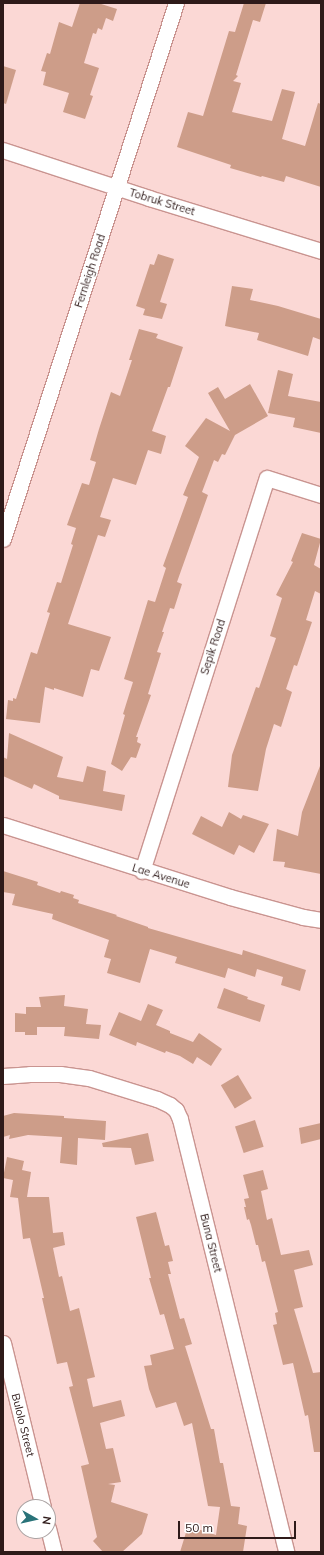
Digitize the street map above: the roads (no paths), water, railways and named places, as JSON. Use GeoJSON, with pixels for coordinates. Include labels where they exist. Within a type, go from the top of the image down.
{"type":"FeatureCollection","features":[{"type":"Feature","properties":{"kind":"street","name":"Fernleigh Road"},"geometry":{"type":"LineString","coordinates":[[3,539],[176,3]]}},
{"type":"Feature","properties":{"kind":"street","name":"Tobruk Street"},"geometry":{"type":"LineString","coordinates":[[3,150],[117,188],[321,251]]}},
{"type":"Feature","properties":{"kind":"street","name":"Sepik Road"},"geometry":{"type":"LineString","coordinates":[[142,871],[267,478],[321,495]]}},
{"type":"Feature","properties":{"kind":"street","name":"Lae Avenue"},"geometry":{"type":"LineString","coordinates":[[3,826],[142,871],[237,899],[303,917],[321,920]]}},
{"type":"Feature","properties":{"kind":"street","name":"Buna Street"},"geometry":{"type":"LineString","coordinates":[[3,1076],[60,1074],[89,1078],[157,1099],[170,1105],[176,1110],[182,1127],[286,1552]]}},
{"type":"Feature","properties":{"kind":"street","name":"Bulolo Street"},"geometry":{"type":"LineString","coordinates":[[3,1343],[41,1499]]}},
{"type":"Feature","properties":{"kind":"street"},"geometry":{"type":"LineString","coordinates":[[51,1539],[54,1552]]}}]}
